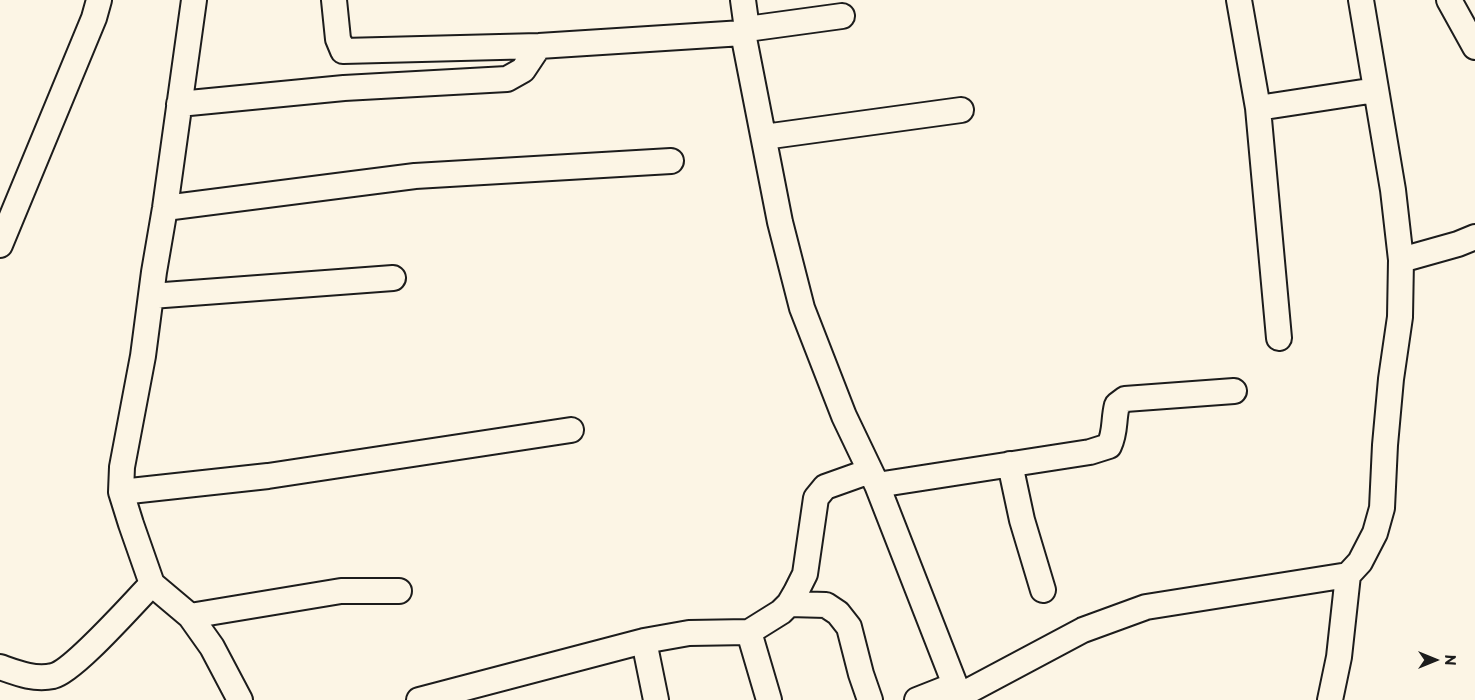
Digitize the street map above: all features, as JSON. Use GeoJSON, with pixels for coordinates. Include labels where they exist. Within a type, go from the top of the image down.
{"type":"FeatureCollection","features":[{"type":"Feature","properties":{"kind":"street"},"geometry":{"type":"LineString","coordinates":[[0,244],[94,18],[99,0]]}},
{"type":"Feature","properties":{"kind":"street"},"geometry":{"type":"LineString","coordinates":[[194,0],[143,356],[122,467],[121,492],[152,584],[190,616],[212,647],[240,700]]}},
{"type":"Feature","properties":{"kind":"street"},"geometry":{"type":"LineString","coordinates":[[334,0],[338,39],[343,51],[538,46],[745,31],[842,16]]}},
{"type":"Feature","properties":{"kind":"street"},"geometry":{"type":"LineString","coordinates":[[743,0],[745,31],[780,222],[802,308],[844,416],[873,478],[958,694]]}},
{"type":"Feature","properties":{"kind":"street"},"geometry":{"type":"LineString","coordinates":[[1239,0],[1258,108],[1279,338]]}},
{"type":"Feature","properties":{"kind":"street"},"geometry":{"type":"LineString","coordinates":[[1330,700],[1341,638],[1348,575],[1360,562],[1368,547],[1375,533],[1382,508],[1390,388],[1400,317],[1401,260],[1394,190],[1361,0]]}},
{"type":"Feature","properties":{"kind":"street"},"geometry":{"type":"LineString","coordinates":[[1449,0],[1475,47]]}},
{"type":"Feature","properties":{"kind":"street"},"geometry":{"type":"LineString","coordinates":[[179,104],[344,88],[507,79],[523,70],[538,46]]}},
{"type":"Feature","properties":{"kind":"street"},"geometry":{"type":"LineString","coordinates":[[1258,108],[1376,90]]}},
{"type":"Feature","properties":{"kind":"street"},"geometry":{"type":"LineString","coordinates":[[764,137],[961,110]]}},
{"type":"Feature","properties":{"kind":"street"},"geometry":{"type":"LineString","coordinates":[[165,208],[415,176],[671,161]]}},
{"type":"Feature","properties":{"kind":"street"},"geometry":{"type":"LineString","coordinates":[[1401,260],[1458,244],[1475,237]]}},
{"type":"Feature","properties":{"kind":"street"},"geometry":{"type":"LineString","coordinates":[[151,296],[393,278]]}},
{"type":"Feature","properties":{"kind":"street"},"geometry":{"type":"LineString","coordinates":[[419,700],[474,693],[644,640],[688,634],[749,632],[781,612],[789,604],[804,574],[816,498],[825,487],[873,478],[1010,464],[1090,452],[1109,446],[1114,435],[1114,417],[1117,405],[1124,399],[1234,391]]}},
{"type":"Feature","properties":{"kind":"street"},"geometry":{"type":"LineString","coordinates":[[121,492],[268,476],[571,430]]}},
{"type":"Feature","properties":{"kind":"street"},"geometry":{"type":"LineString","coordinates":[[1010,464],[1022,520],[1043,590]]}},
{"type":"Feature","properties":{"kind":"street"},"geometry":{"type":"LineString","coordinates":[[917,700],[958,694],[1084,630],[1146,607],[1348,575]]}},
{"type":"Feature","properties":{"kind":"street"},"geometry":{"type":"LineString","coordinates":[[0,667],[36,678],[55,676],[74,663],[152,584]]}},
{"type":"Feature","properties":{"kind":"street"},"geometry":{"type":"LineString","coordinates":[[190,616],[342,591],[399,591]]}},
{"type":"Feature","properties":{"kind":"street"},"geometry":{"type":"LineString","coordinates":[[789,604],[826,605],[838,613],[849,627],[870,700]]}},
{"type":"Feature","properties":{"kind":"street"},"geometry":{"type":"LineString","coordinates":[[749,632],[769,700]]}},
{"type":"Feature","properties":{"kind":"street"},"geometry":{"type":"LineString","coordinates":[[644,640],[656,700]]}}]}
